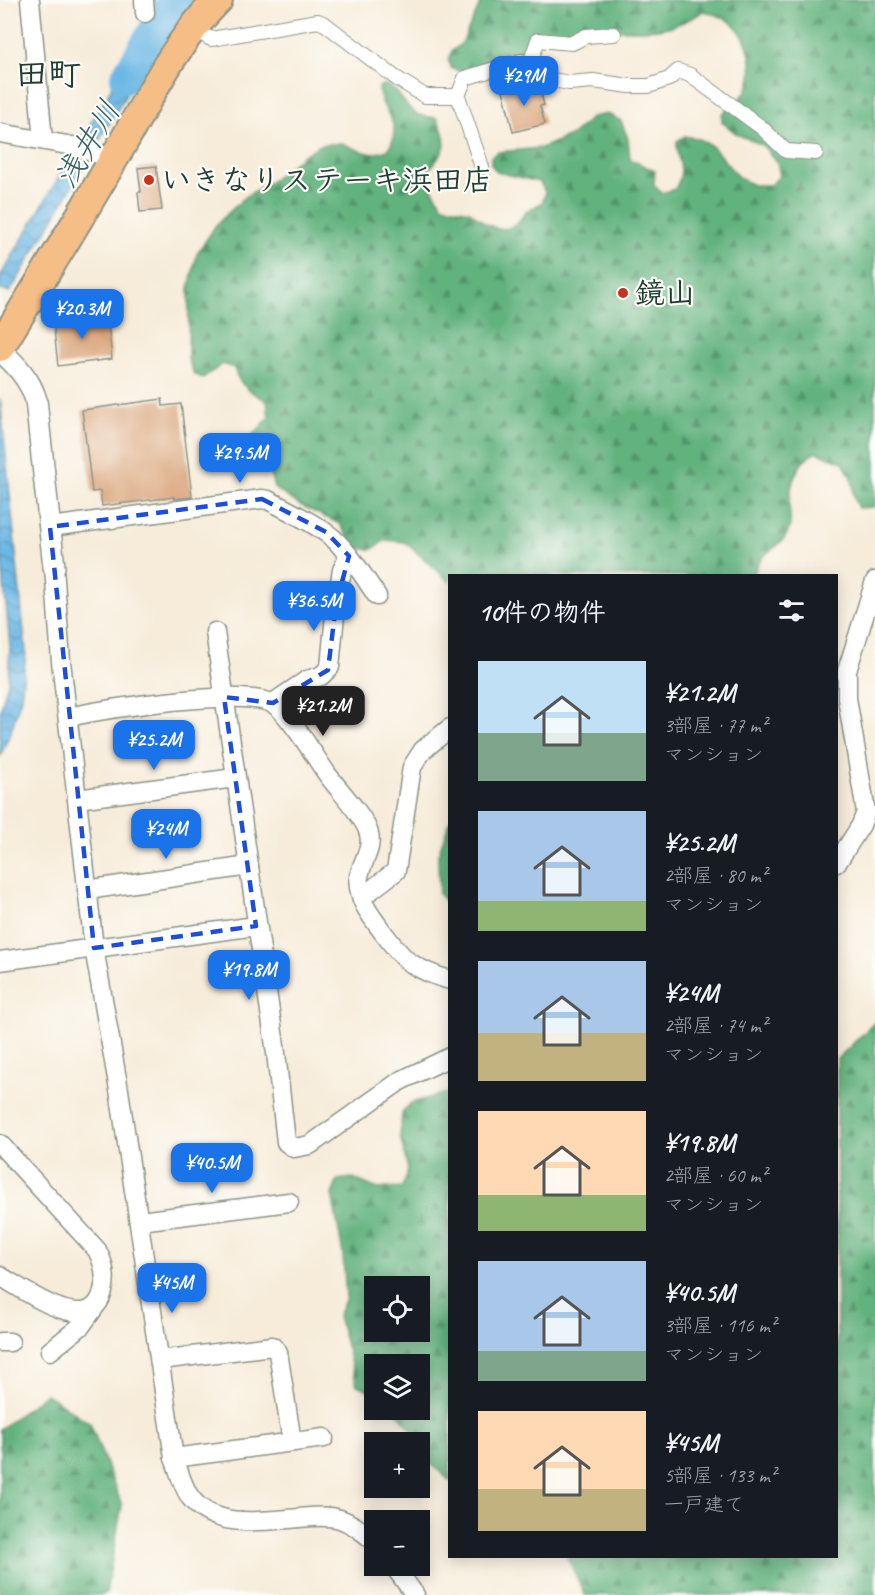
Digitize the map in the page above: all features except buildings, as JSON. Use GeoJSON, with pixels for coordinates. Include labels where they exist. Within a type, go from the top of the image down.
{"type":"FeatureCollection","features":[{"type":"Feature","properties":{"kind":"highway"},"geometry":{"type":"LineString","coordinates":[[0,349],[104,156],[204,13],[218,0]]}},
{"type":"Feature","properties":{"kind":"street"},"geometry":{"type":"LineString","coordinates":[[30,0],[43,140]]}},
{"type":"Feature","properties":{"kind":"street"},"geometry":{"type":"LineString","coordinates":[[193,29],[211,39],[318,21],[396,78],[425,96],[458,96]]}},
{"type":"Feature","properties":{"kind":"street"},"geometry":{"type":"LineString","coordinates":[[528,69],[538,40],[572,43],[586,36],[614,34]]}},
{"type":"Feature","properties":{"kind":"street"},"geometry":{"type":"LineString","coordinates":[[482,167],[458,96],[465,78],[521,61],[528,69],[542,78],[569,83],[593,81],[649,86],[669,79],[678,70],[690,75],[752,121],[786,151],[816,153]]}},
{"type":"Feature","properties":{"kind":"street"},"geometry":{"type":"LineString","coordinates":[[0,133],[73,146],[104,156]]}},
{"type":"Feature","properties":{"kind":"street"},"geometry":{"type":"LineString","coordinates":[[0,349],[22,371],[34,391],[38,409],[68,717],[94,948],[140,1221],[174,1458],[184,1486],[196,1504],[206,1512],[218,1517],[243,1520],[330,1517],[345,1521],[364,1534]]}},
{"type":"Feature","properties":{"kind":"street"},"geometry":{"type":"LineString","coordinates":[[50,527],[262,499],[273,502],[326,532],[349,556],[377,596]]}},
{"type":"Feature","properties":{"kind":"street"},"geometry":{"type":"LineString","coordinates":[[273,703],[307,680],[321,676],[330,667],[336,604],[342,570],[349,556]]}},
{"type":"Feature","properties":{"kind":"street"},"geometry":{"type":"LineString","coordinates":[[838,861],[861,825],[866,812],[847,698],[847,671],[875,581]]}},
{"type":"Feature","properties":{"kind":"street"},"geometry":{"type":"LineString","coordinates":[[215,632],[276,1053],[286,1142],[294,1148],[310,1145],[400,1081],[448,1058]]}},
{"type":"Feature","properties":{"kind":"street"},"geometry":{"type":"LineString","coordinates":[[68,717],[96,711],[224,697],[273,703],[280,708],[369,833],[367,855],[358,879],[363,903],[406,960],[424,971],[448,979]]}},
{"type":"Feature","properties":{"kind":"street"},"geometry":{"type":"LineString","coordinates":[[362,897],[396,871],[412,767],[423,750],[448,730]]}},
{"type":"Feature","properties":{"kind":"street"},"geometry":{"type":"LineString","coordinates":[[77,799],[235,778]]}},
{"type":"Feature","properties":{"kind":"street"},"geometry":{"type":"LineString","coordinates":[[87,890],[249,866]]}},
{"type":"Feature","properties":{"kind":"street"},"geometry":{"type":"LineString","coordinates":[[0,961],[256,926]]}},
{"type":"Feature","properties":{"kind":"street"},"geometry":{"type":"LineString","coordinates":[[0,1144],[97,1250],[103,1260],[105,1284],[102,1295],[81,1326],[50,1351]]}},
{"type":"Feature","properties":{"kind":"street"},"geometry":{"type":"LineString","coordinates":[[140,1221],[289,1202]]}},
{"type":"Feature","properties":{"kind":"street"},"geometry":{"type":"LineString","coordinates":[[0,1276],[68,1311],[81,1313],[94,1308]]}},
{"type":"Feature","properties":{"kind":"street"},"geometry":{"type":"LineString","coordinates":[[160,1360],[272,1346],[278,1352],[292,1442]]}},
{"type":"Feature","properties":{"kind":"street"},"geometry":{"type":"LineString","coordinates":[[174,1458],[324,1438]]}},
{"type":"Feature","properties":{"kind":"street"},"geometry":{"type":"LineString","coordinates":[[401,1576],[415,1595]]}},
{"type":"Feature","properties":{"kind":"highlighted area"},"geometry":{"type":"Polygon","coordinates":[[[262,499],[326,532],[349,556],[336,604],[328,670],[273,703],[224,697],[256,926],[94,948],[50,527],[262,499]]]}},
{"type":"Feature","properties":{"kind":"green space"},"geometry":{"type":"Polygon","coordinates":[[[482,0],[875,0],[875,505],[873,507],[858,508],[854,498],[852,480],[843,462],[816,452],[804,461],[793,480],[789,502],[790,525],[787,533],[783,540],[761,559],[754,574],[448,574],[448,580],[405,542],[386,540],[371,550],[354,547],[340,524],[300,505],[274,488],[269,470],[255,453],[252,436],[269,418],[267,401],[251,392],[239,380],[234,368],[223,364],[203,378],[194,374],[188,359],[189,288],[197,254],[216,225],[245,197],[320,145],[342,143],[373,154],[388,150],[393,140],[393,123],[380,96],[379,87],[385,84],[391,87],[417,114],[437,118],[444,134],[444,146],[439,158],[427,171],[428,182],[443,206],[470,211],[484,223],[498,229],[509,228],[519,221],[526,212],[543,202],[545,192],[540,182],[497,172],[491,164],[491,157],[498,152],[541,148],[572,135],[592,117],[608,114],[621,121],[628,139],[630,159],[655,171],[654,185],[662,193],[675,189],[679,181],[681,169],[677,141],[685,136],[699,139],[713,147],[738,177],[753,185],[770,185],[780,176],[777,162],[762,145],[737,134],[722,122],[722,114],[744,94],[749,84],[751,66],[748,47],[740,31],[720,16],[704,11],[676,25],[651,30],[595,29],[567,35],[539,35],[520,57],[466,73],[452,69],[448,60],[452,51],[462,43],[482,0]]]}},
{"type":"Feature","properties":{"kind":"green space"},"geometry":{"type":"Polygon","coordinates":[[[448,826],[448,905],[439,894],[438,855],[448,826]]]}},
{"type":"Feature","properties":{"kind":"green space"},"geometry":{"type":"Polygon","coordinates":[[[875,1022],[875,1595],[585,1595],[567,1558],[838,1558],[838,1058],[875,1022]]]}},
{"type":"Feature","properties":{"kind":"green space"},"geometry":{"type":"Polygon","coordinates":[[[448,1093],[448,1479],[430,1463],[430,1432],[413,1432],[403,1420],[430,1420],[430,1354],[364,1354],[364,1388],[357,1385],[338,1316],[346,1298],[343,1254],[332,1194],[338,1180],[352,1178],[378,1189],[402,1187],[408,1170],[400,1136],[402,1113],[411,1103],[448,1093]]]}},
{"type":"Feature","properties":{"kind":"green space"},"geometry":{"type":"Polygon","coordinates":[[[46,1394],[90,1423],[122,1505],[106,1593],[102,1595],[0,1595],[0,1429],[46,1394]]]}},
{"type":"Feature","properties":{"kind":"water"},"geometry":{"type":"Polygon","coordinates":[[[165,0],[187,0],[158,39],[146,30],[165,0]]]}},
{"type":"Feature","properties":{"kind":"water"},"geometry":{"type":"Polygon","coordinates":[[[142,36],[155,46],[10,292],[0,290],[0,277],[142,36]]]}},
{"type":"Feature","properties":{"kind":"water"},"geometry":{"type":"Polygon","coordinates":[[[0,398],[26,652],[21,698],[0,757],[0,712],[8,682],[10,647],[0,542],[0,398]]]}},
{"type":"Feature","properties":{"kind":"waterway","name":"浅井川"},"geometry":{"type":"LineString","coordinates":[[126,78],[163,16],[178,0]]}},
{"type":"Feature","properties":{"kind":"place","name":"いきなりステーキ浜田店"},"geometry":{"type":"Point","coordinates":[149,180]}},
{"type":"Feature","properties":{"kind":"place","name":"鏡山"},"geometry":{"type":"Point","coordinates":[623,293]}},
{"type":"Feature","properties":{"kind":"district","name":"田町"},"geometry":{"type":"Point","coordinates":[48,73]}}]}
